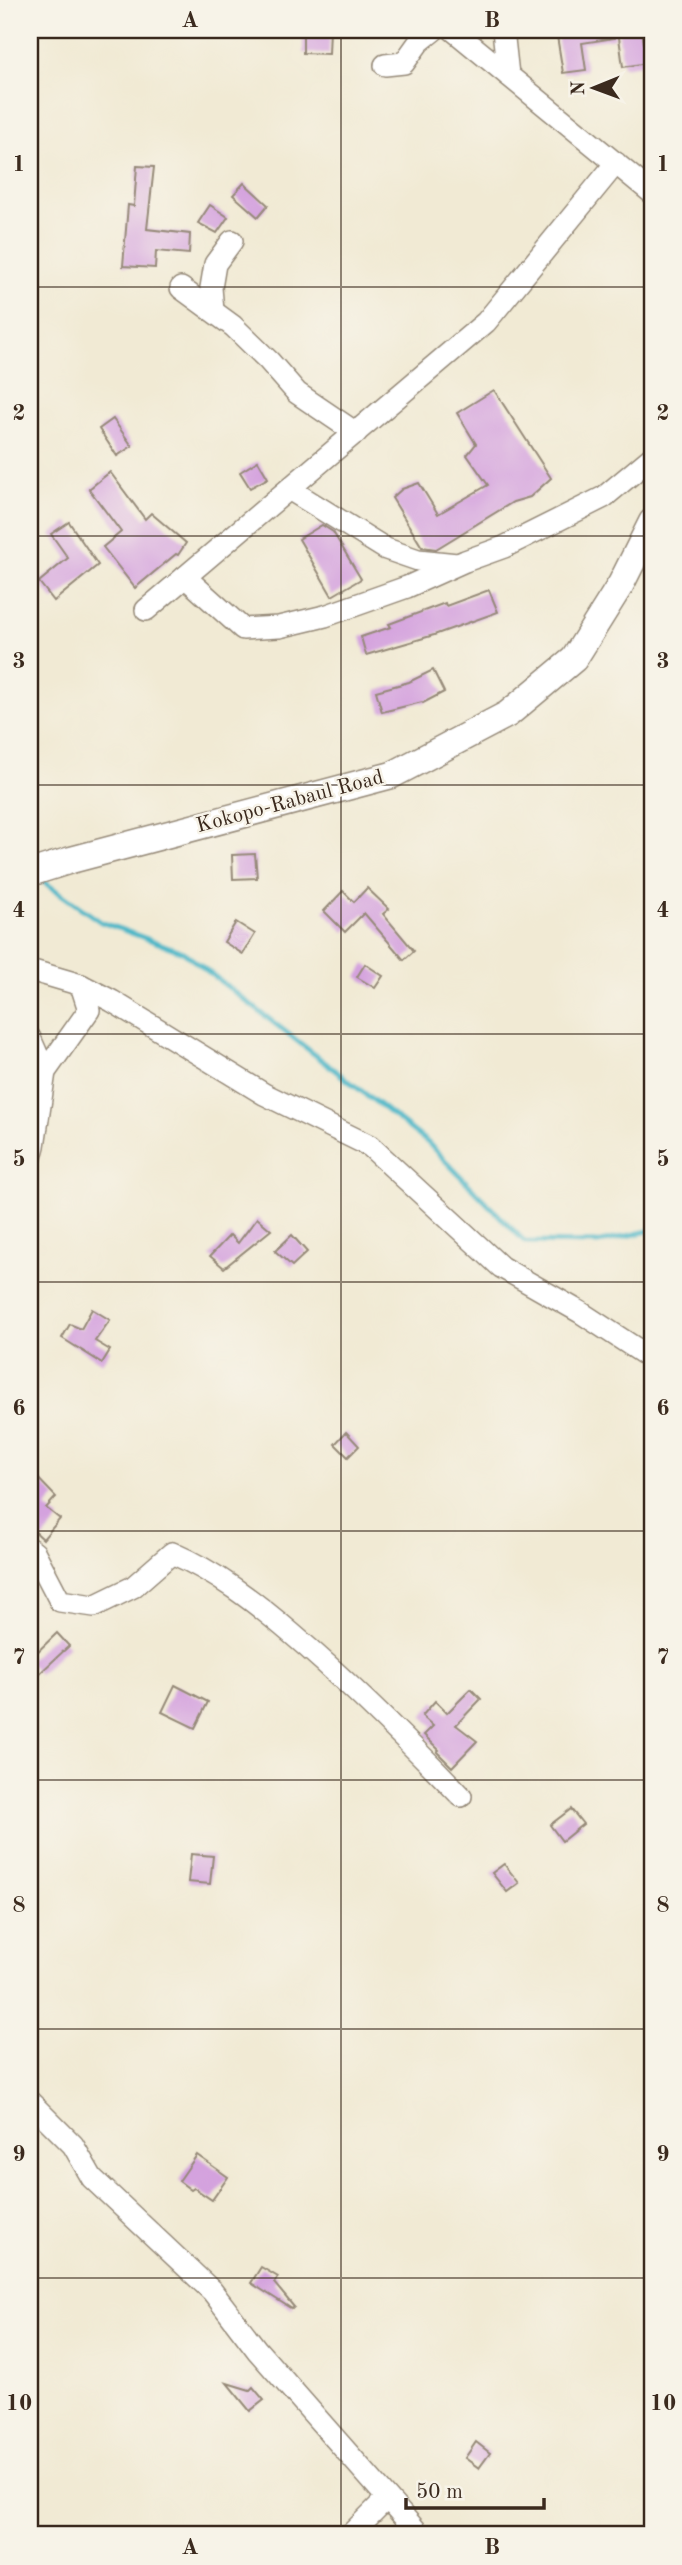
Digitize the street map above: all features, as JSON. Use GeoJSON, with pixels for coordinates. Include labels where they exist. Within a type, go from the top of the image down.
{"type":"FeatureCollection","features":[{"type":"Feature","properties":{"kind":"main road","name":"Kokopo-Rabaul Road"},"geometry":{"type":"LineString","coordinates":[[30,873],[392,775],[508,714],[574,659],[621,584],[652,522]]}},
{"type":"Feature","properties":{"kind":"street"},"geometry":{"type":"LineString","coordinates":[[385,65],[404,63],[419,42],[434,30]]}},
{"type":"Feature","properties":{"kind":"street"},"geometry":{"type":"LineString","coordinates":[[453,30],[472,38],[508,75],[616,163],[650,187]]}},
{"type":"Feature","properties":{"kind":"street"},"geometry":{"type":"LineString","coordinates":[[503,30],[508,75]]}},
{"type":"Feature","properties":{"kind":"street"},"geometry":{"type":"LineString","coordinates":[[146,610],[486,322],[616,163]]}},
{"type":"Feature","properties":{"kind":"street"},"geometry":{"type":"LineString","coordinates":[[213,311],[211,289],[215,264],[232,241]]}},
{"type":"Feature","properties":{"kind":"street"},"geometry":{"type":"LineString","coordinates":[[181,288],[233,326],[297,393],[356,433]]}},
{"type":"Feature","properties":{"kind":"street"},"geometry":{"type":"LineString","coordinates":[[185,577],[243,629],[279,627],[325,616],[384,596],[504,547],[604,497],[652,457]]}},
{"type":"Feature","properties":{"kind":"street"},"geometry":{"type":"LineString","coordinates":[[289,489],[386,549],[418,560],[458,564]]}},
{"type":"Feature","properties":{"kind":"street"},"geometry":{"type":"LineString","coordinates":[[30,970],[81,985],[113,1001],[264,1094],[370,1146],[501,1267],[580,1312],[652,1359]]}},
{"type":"Feature","properties":{"kind":"street"},"geometry":{"type":"LineString","coordinates":[[30,1161],[45,1072],[89,1010],[81,985]]}},
{"type":"Feature","properties":{"kind":"street"},"geometry":{"type":"LineString","coordinates":[[30,1038],[45,1072]]}},
{"type":"Feature","properties":{"kind":"street"},"geometry":{"type":"LineString","coordinates":[[30,1549],[35,1553],[60,1601],[94,1606],[132,1587],[172,1553],[192,1561],[254,1602],[343,1676],[461,1796]]}},
{"type":"Feature","properties":{"kind":"street"},"geometry":{"type":"LineString","coordinates":[[30,2102],[73,2145],[92,2178],[212,2291],[257,2350],[420,2535]]}},
{"type":"Feature","properties":{"kind":"street"},"geometry":{"type":"LineString","coordinates":[[350,2535],[386,2499]]}},
{"type":"Feature","properties":{"kind":"building"},"geometry":{"type":"Polygon","coordinates":[[[303,30],[330,30],[329,54],[303,53],[303,30]]]}},
{"type":"Feature","properties":{"kind":"building"},"geometry":{"type":"Polygon","coordinates":[[[556,30],[615,30],[615,38],[582,43],[586,70],[563,73],[556,30]]]}},
{"type":"Feature","properties":{"kind":"building"},"geometry":{"type":"Polygon","coordinates":[[[618,30],[642,30],[647,63],[623,67],[618,30]]]}},
{"type":"Feature","properties":{"kind":"building"},"geometry":{"type":"Polygon","coordinates":[[[137,166],[154,167],[147,229],[190,234],[189,254],[156,251],[155,268],[123,266],[128,205],[134,206],[137,166]]]}},
{"type":"Feature","properties":{"kind":"building"},"geometry":{"type":"Polygon","coordinates":[[[244,183],[268,205],[258,217],[233,195],[244,183]]]}},
{"type":"Feature","properties":{"kind":"building"},"geometry":{"type":"Polygon","coordinates":[[[210,205],[228,217],[217,233],[198,223],[210,205]]]}},
{"type":"Feature","properties":{"kind":"building"},"geometry":{"type":"Polygon","coordinates":[[[494,390],[551,478],[530,497],[513,502],[436,549],[422,547],[392,498],[402,489],[419,483],[438,514],[488,485],[467,455],[476,444],[457,413],[494,390]]]}},
{"type":"Feature","properties":{"kind":"building"},"geometry":{"type":"Polygon","coordinates":[[[113,419],[132,446],[117,456],[99,429],[113,419]]]}},
{"type":"Feature","properties":{"kind":"building"},"geometry":{"type":"Polygon","coordinates":[[[258,461],[268,478],[250,488],[240,472],[258,461]]]}},
{"type":"Feature","properties":{"kind":"building"},"geometry":{"type":"Polygon","coordinates":[[[110,472],[145,519],[151,513],[186,543],[178,555],[135,588],[103,547],[121,532],[89,489],[110,472]]]}},
{"type":"Feature","properties":{"kind":"building"},"geometry":{"type":"Polygon","coordinates":[[[69,522],[98,565],[54,601],[39,582],[68,558],[51,534],[69,522]]]}},
{"type":"Feature","properties":{"kind":"building"},"geometry":{"type":"Polygon","coordinates":[[[322,525],[333,532],[361,579],[332,596],[299,539],[322,525]]]}},
{"type":"Feature","properties":{"kind":"building"},"geometry":{"type":"Polygon","coordinates":[[[489,590],[498,612],[366,655],[361,637],[445,603],[446,606],[489,590]]]}},
{"type":"Feature","properties":{"kind":"building"},"geometry":{"type":"Polygon","coordinates":[[[433,670],[444,692],[423,703],[382,712],[376,691],[409,682],[433,670]]]}},
{"type":"Feature","properties":{"kind":"building"},"geometry":{"type":"Polygon","coordinates":[[[255,854],[257,878],[233,879],[232,855],[255,854]]]}},
{"type":"Feature","properties":{"kind":"building"},"geometry":{"type":"Polygon","coordinates":[[[367,888],[389,909],[383,914],[414,951],[404,960],[364,913],[345,932],[324,911],[343,891],[354,902],[367,888]]]}},
{"type":"Feature","properties":{"kind":"building"},"geometry":{"type":"Polygon","coordinates":[[[236,922],[255,934],[243,954],[224,942],[236,922]]]}},
{"type":"Feature","properties":{"kind":"building"},"geometry":{"type":"Polygon","coordinates":[[[365,964],[383,976],[375,988],[357,977],[365,964]]]}},
{"type":"Feature","properties":{"kind":"building"},"geometry":{"type":"Polygon","coordinates":[[[257,1218],[271,1230],[224,1268],[210,1256],[230,1235],[238,1243],[257,1218]]]}},
{"type":"Feature","properties":{"kind":"building"},"geometry":{"type":"Polygon","coordinates":[[[292,1235],[307,1252],[292,1266],[275,1251],[292,1235]]]}},
{"type":"Feature","properties":{"kind":"building"},"geometry":{"type":"Polygon","coordinates":[[[92,1309],[110,1320],[95,1341],[110,1350],[102,1363],[62,1338],[70,1324],[81,1329],[92,1309]]]}},
{"type":"Feature","properties":{"kind":"building"},"geometry":{"type":"Polygon","coordinates":[[[346,1432],[359,1446],[348,1457],[335,1444],[346,1432]]]}},
{"type":"Feature","properties":{"kind":"building"},"geometry":{"type":"Polygon","coordinates":[[[30,1470],[56,1497],[46,1508],[60,1519],[43,1539],[30,1527],[30,1470]]]}},
{"type":"Feature","properties":{"kind":"building"},"geometry":{"type":"Polygon","coordinates":[[[57,1633],[69,1646],[39,1674],[30,1659],[57,1633]]]}},
{"type":"Feature","properties":{"kind":"building"},"geometry":{"type":"Polygon","coordinates":[[[175,1685],[208,1702],[195,1728],[162,1712],[175,1685]]]}},
{"type":"Feature","properties":{"kind":"building"},"geometry":{"type":"Polygon","coordinates":[[[471,1689],[481,1699],[456,1725],[477,1741],[452,1767],[424,1735],[433,1726],[422,1716],[435,1701],[447,1713],[471,1689]]]}},
{"type":"Feature","properties":{"kind":"building"},"geometry":{"type":"Polygon","coordinates":[[[571,1809],[583,1824],[562,1841],[550,1825],[571,1809]]]}},
{"type":"Feature","properties":{"kind":"building"},"geometry":{"type":"Polygon","coordinates":[[[191,1854],[213,1856],[210,1884],[188,1882],[191,1854]]]}},
{"type":"Feature","properties":{"kind":"building"},"geometry":{"type":"Polygon","coordinates":[[[504,1864],[519,1883],[507,1892],[492,1873],[504,1864]]]}},
{"type":"Feature","properties":{"kind":"building"},"geometry":{"type":"Polygon","coordinates":[[[197,2155],[228,2177],[212,2200],[179,2181],[197,2155]]]}},
{"type":"Feature","properties":{"kind":"building"},"geometry":{"type":"Polygon","coordinates":[[[261,2267],[278,2277],[274,2283],[294,2307],[292,2309],[251,2283],[261,2267]]]}},
{"type":"Feature","properties":{"kind":"building"},"geometry":{"type":"Polygon","coordinates":[[[227,2383],[250,2390],[253,2387],[264,2400],[250,2411],[227,2383]]]}},
{"type":"Feature","properties":{"kind":"building"},"geometry":{"type":"Polygon","coordinates":[[[476,2442],[490,2453],[479,2468],[465,2458],[476,2442]]]}},
{"type":"Feature","properties":{"kind":"waterway"},"geometry":{"type":"LineString","coordinates":[[41,880],[101,922],[183,952],[427,1142],[525,1242],[598,1243],[652,1230]]}}]}
